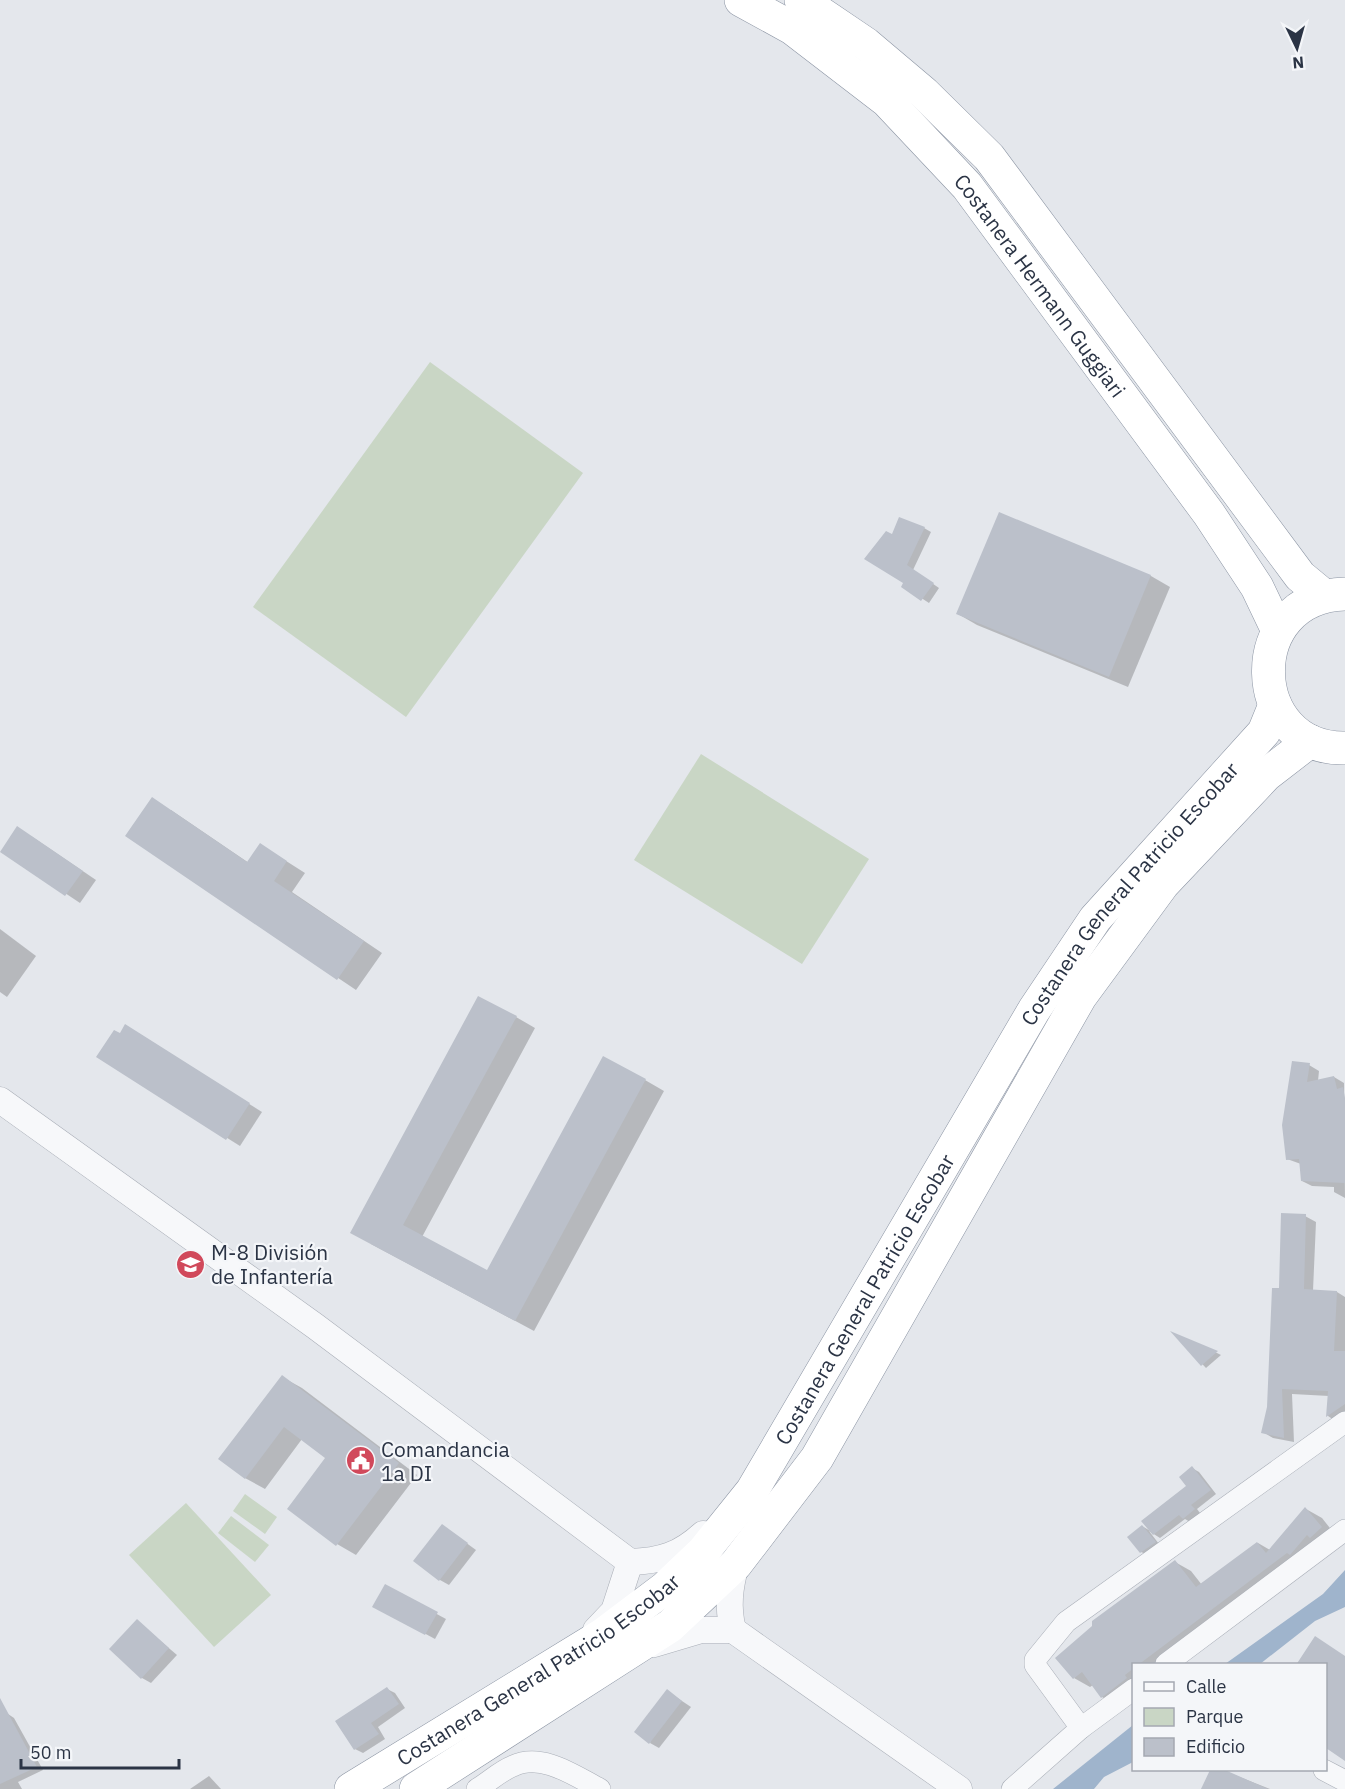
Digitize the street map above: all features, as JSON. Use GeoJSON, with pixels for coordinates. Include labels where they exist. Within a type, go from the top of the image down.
{"type":"FeatureCollection","features":[{"type":"Feature","properties":{"kind":"highway","name":"Costanera Hermann Guggiari"},"geometry":{"type":"LineString","coordinates":[[741,0],[792,28],[887,101],[967,186],[1209,514],[1257,587],[1278,631]]}},
{"type":"Feature","properties":{"kind":"highway","name":"Costanera Hermann Guggiari"},"geometry":{"type":"LineString","coordinates":[[801,0],[866,44],[924,93],[988,157],[1300,576],[1334,595]]}},
{"type":"Feature","properties":{"kind":"highway"},"geometry":{"type":"LineString","coordinates":[[1334,595],[1291,615],[1278,631],[1269,655],[1267,681],[1275,705],[1289,726],[1310,741],[1334,748],[1345,748]]}},
{"type":"Feature","properties":{"kind":"highway","name":"Costanera General Patricio Escobar"},"geometry":{"type":"LineString","coordinates":[[351,1789],[604,1634],[665,1588],[703,1552],[752,1491],[1034,1010],[1095,919],[1264,732],[1275,705]]}},
{"type":"Feature","properties":{"kind":"highway","name":"Costanera General Patricio Escobar"},"geometry":{"type":"LineString","coordinates":[[416,1789],[670,1626],[736,1564],[817,1458],[1080,997],[1163,884],[1266,775],[1310,741]]}},
{"type":"Feature","properties":{"kind":"street"},"geometry":{"type":"LineString","coordinates":[[0,1100],[315,1326],[630,1562],[660,1560],[678,1554],[730,1507],[752,1491]]}},
{"type":"Feature","properties":{"kind":"street"},"geometry":{"type":"LineString","coordinates":[[1081,1728],[1035,1665],[1035,1660],[1066,1622],[1345,1422]]}},
{"type":"Feature","properties":{"kind":"street"},"geometry":{"type":"LineString","coordinates":[[1169,1663],[1345,1530]]}},
{"type":"Feature","properties":{"kind":"street"},"geometry":{"type":"LineString","coordinates":[[574,1652],[614,1611],[630,1562]]}},
{"type":"Feature","properties":{"kind":"street"},"geometry":{"type":"LineString","coordinates":[[733,1630],[729,1613],[729,1596],[736,1564]]}},
{"type":"Feature","properties":{"kind":"street"},"geometry":{"type":"LineString","coordinates":[[628,1653],[701,1630],[733,1630],[959,1789]]}},
{"type":"Feature","properties":{"kind":"street"},"geometry":{"type":"LineString","coordinates":[[1012,1789],[1081,1728],[1132,1690]]}},
{"type":"Feature","properties":{"kind":"street"},"geometry":{"type":"LineString","coordinates":[[477,1789],[513,1765],[533,1762],[558,1767],[600,1789]]}},
{"type":"Feature","properties":{"kind":"street"},"geometry":{"type":"LineString","coordinates":[[1326,1771],[1345,1781]]}},
{"type":"Feature","properties":{"kind":"green space"},"geometry":{"type":"Polygon","coordinates":[[[430,362],[583,473],[406,717],[253,607],[430,362]]]}},
{"type":"Feature","properties":{"kind":"green space"},"geometry":{"type":"Polygon","coordinates":[[[701,754],[869,859],[802,964],[634,860],[701,754]]]}},
{"type":"Feature","properties":{"kind":"green space"},"geometry":{"type":"Polygon","coordinates":[[[245,1494],[277,1517],[265,1534],[233,1511],[245,1494]]]}},
{"type":"Feature","properties":{"kind":"green space"},"geometry":{"type":"Polygon","coordinates":[[[186,1503],[271,1595],[214,1647],[129,1555],[186,1503]]]}},
{"type":"Feature","properties":{"kind":"green space"},"geometry":{"type":"Polygon","coordinates":[[[231,1516],[269,1545],[255,1562],[218,1533],[231,1516]]]}},
{"type":"Feature","properties":{"kind":"water"},"geometry":{"type":"Polygon","coordinates":[[[1345,1570],[1345,1607],[1315,1621],[1261,1663],[1226,1663],[1323,1594],[1345,1570]]]}},
{"type":"Feature","properties":{"kind":"water"},"geometry":{"type":"Polygon","coordinates":[[[1132,1726],[1132,1763],[1104,1777],[1094,1789],[1053,1789],[1132,1726]]]}},
{"type":"Feature","properties":{"kind":"building"},"geometry":{"type":"Polygon","coordinates":[[[999,512],[1151,575],[1109,677],[956,614],[999,512]]]}},
{"type":"Feature","properties":{"kind":"building"},"geometry":{"type":"Polygon","coordinates":[[[899,517],[925,527],[907,565],[934,583],[921,601],[901,587],[903,583],[864,559],[886,531],[892,534],[899,517]]]}},
{"type":"Feature","properties":{"kind":"building"},"geometry":{"type":"Polygon","coordinates":[[[152,797],[247,862],[260,843],[287,861],[274,881],[364,941],[337,980],[125,836],[152,797]]]}},
{"type":"Feature","properties":{"kind":"building"},"geometry":{"type":"Polygon","coordinates":[[[17,826],[83,871],[65,896],[0,852],[17,826]]]}},
{"type":"Feature","properties":{"kind":"building"},"geometry":{"type":"Polygon","coordinates":[[[478,996],[517,1016],[403,1225],[487,1270],[603,1056],[646,1079],[515,1321],[350,1233],[478,996]]]}},
{"type":"Feature","properties":{"kind":"building"},"geometry":{"type":"Polygon","coordinates":[[[125,1024],[250,1103],[226,1140],[96,1057],[114,1030],[120,1033],[125,1024]]]}},
{"type":"Feature","properties":{"kind":"building"},"geometry":{"type":"Polygon","coordinates":[[[1292,1061],[1310,1063],[1307,1082],[1334,1076],[1337,1089],[1343,1087],[1345,1183],[1301,1181],[1299,1159],[1286,1160],[1282,1125],[1292,1061]]]}},
{"type":"Feature","properties":{"kind":"building"},"geometry":{"type":"Polygon","coordinates":[[[1281,1213],[1306,1214],[1304,1289],[1337,1291],[1334,1351],[1345,1351],[1345,1404],[1326,1417],[1328,1391],[1282,1389],[1284,1438],[1261,1433],[1267,1407],[1272,1288],[1279,1288],[1281,1213]]]}},
{"type":"Feature","properties":{"kind":"building"},"geometry":{"type":"Polygon","coordinates":[[[1170,1331],[1218,1351],[1201,1366],[1170,1331]]]}},
{"type":"Feature","properties":{"kind":"building","name":"Comandancia 1a DI"},"geometry":{"type":"Polygon","coordinates":[[[282,1375],[399,1463],[336,1546],[287,1509],[325,1458],[284,1427],[245,1479],[218,1459],[282,1375]]]}},
{"type":"Feature","properties":{"kind":"building"},"geometry":{"type":"Polygon","coordinates":[[[1192,1466],[1211,1490],[1191,1505],[1195,1509],[1183,1519],[1179,1515],[1153,1535],[1141,1521],[1186,1486],[1179,1477],[1192,1466]]]}},
{"type":"Feature","properties":{"kind":"building"},"geometry":{"type":"Polygon","coordinates":[[[1305,1507],[1322,1527],[1310,1538],[1307,1535],[1290,1555],[1287,1553],[1141,1663],[1132,1663],[1132,1670],[1125,1675],[1127,1678],[1101,1698],[1082,1672],[1073,1679],[1055,1658],[1092,1626],[1092,1621],[1175,1560],[1196,1587],[1257,1542],[1266,1553],[1305,1507]]]}},
{"type":"Feature","properties":{"kind":"building"},"geometry":{"type":"Polygon","coordinates":[[[442,1524],[468,1543],[439,1581],[413,1561],[442,1524]]]}},
{"type":"Feature","properties":{"kind":"building"},"geometry":{"type":"Polygon","coordinates":[[[1142,1525],[1156,1542],[1140,1553],[1127,1537],[1142,1525]]]}},
{"type":"Feature","properties":{"kind":"building"},"geometry":{"type":"Polygon","coordinates":[[[385,1584],[438,1612],[425,1635],[372,1607],[385,1584]]]}},
{"type":"Feature","properties":{"kind":"building"},"geometry":{"type":"Polygon","coordinates":[[[137,1619],[169,1648],[141,1679],[109,1649],[137,1619]]]}},
{"type":"Feature","properties":{"kind":"building"},"geometry":{"type":"Polygon","coordinates":[[[1315,1636],[1345,1656],[1345,1761],[1327,1749],[1327,1663],[1297,1663],[1315,1636]]]}},
{"type":"Feature","properties":{"kind":"building"},"geometry":{"type":"Polygon","coordinates":[[[387,1687],[399,1704],[371,1723],[379,1734],[354,1750],[335,1721],[387,1687]]]}},
{"type":"Feature","properties":{"kind":"building"},"geometry":{"type":"Polygon","coordinates":[[[667,1689],[682,1701],[649,1744],[634,1732],[667,1689]]]}},
{"type":"Feature","properties":{"kind":"building"},"geometry":{"type":"Polygon","coordinates":[[[0,1698],[37,1767],[0,1784],[0,1698]]]}},
{"type":"Feature","properties":{"kind":"building"},"geometry":{"type":"Polygon","coordinates":[[[1210,1771],[1227,1771],[1268,1789],[1201,1789],[1210,1771]]]}},
{"type":"Feature","properties":{"kind":"place","name":"M-8 División de Infantería"},"geometry":{"type":"Point","coordinates":[190,1264]}},
{"type":"Feature","properties":{"kind":"place","name":"Comandancia 1a DI"},"geometry":{"type":"Point","coordinates":[360,1461]}}]}
